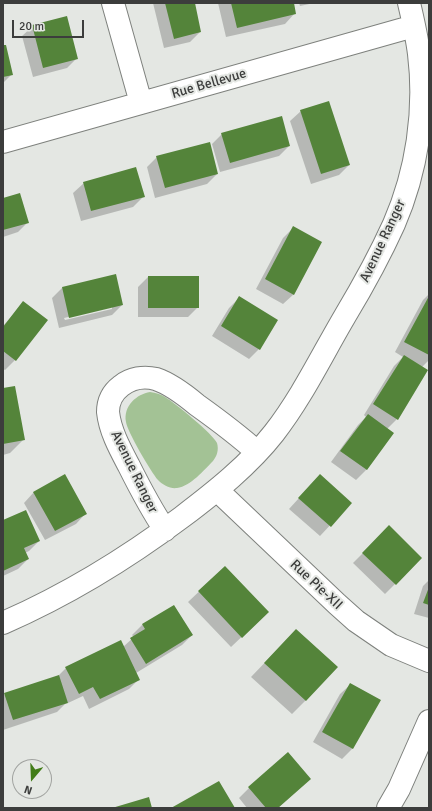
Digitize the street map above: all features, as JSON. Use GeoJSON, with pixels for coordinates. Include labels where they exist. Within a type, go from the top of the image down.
{"type":"FeatureCollection","features":[{"type":"Feature","properties":{"kind":"street"},"geometry":{"type":"LineString","coordinates":[[113,3],[141,104]]}},
{"type":"Feature","properties":{"kind":"street","name":"Avenue Ranger"},"geometry":{"type":"LineString","coordinates":[[3,623],[74,589],[165,530],[217,490],[257,452],[275,432],[295,402],[361,289],[420,174],[417,144],[420,115],[420,73],[414,26],[409,3]]}},
{"type":"Feature","properties":{"kind":"street","name":"Rue Bellevue"},"geometry":{"type":"LineString","coordinates":[[3,142],[414,26]]}},
{"type":"Feature","properties":{"kind":"street","name":"Avenue Ranger"},"geometry":{"type":"LineString","coordinates":[[165,530],[148,504],[123,454],[110,423],[108,411],[110,401],[114,392],[123,384],[133,379],[147,378],[157,380],[170,386],[218,420],[257,452]]}},
{"type":"Feature","properties":{"kind":"street","name":"Rue Pie-XII"},"geometry":{"type":"LineString","coordinates":[[217,490],[336,604],[356,621],[391,644],[429,660]]}},
{"type":"Feature","properties":{"kind":"street"},"geometry":{"type":"LineString","coordinates":[[388,808],[429,721]]}},
{"type":"Feature","properties":{"kind":"green space"},"geometry":{"type":"Polygon","coordinates":[[[150,392],[163,396],[177,405],[201,426],[217,443],[217,453],[213,461],[197,477],[182,487],[169,487],[158,480],[150,469],[127,427],[126,416],[129,406],[140,395],[150,392]]]}},
{"type":"Feature","properties":{"kind":"building"},"geometry":{"type":"Polygon","coordinates":[[[165,3],[195,3],[201,32],[174,39],[165,3]]]}},
{"type":"Feature","properties":{"kind":"building"},"geometry":{"type":"Polygon","coordinates":[[[231,3],[294,3],[296,14],[237,28],[231,3]]]}},
{"type":"Feature","properties":{"kind":"building"},"geometry":{"type":"Polygon","coordinates":[[[67,16],[78,59],[43,68],[32,25],[67,16]]]}},
{"type":"Feature","properties":{"kind":"building"},"geometry":{"type":"Polygon","coordinates":[[[3,45],[6,45],[13,75],[3,77],[3,45]]]}},
{"type":"Feature","properties":{"kind":"building"},"geometry":{"type":"Polygon","coordinates":[[[329,101],[350,165],[321,174],[300,110],[329,101]]]}},
{"type":"Feature","properties":{"kind":"building"},"geometry":{"type":"Polygon","coordinates":[[[282,116],[290,146],[230,163],[221,133],[282,116]]]}},
{"type":"Feature","properties":{"kind":"building"},"geometry":{"type":"Polygon","coordinates":[[[210,142],[218,174],[165,188],[156,156],[210,142]]]}},
{"type":"Feature","properties":{"kind":"building"},"geometry":{"type":"Polygon","coordinates":[[[136,167],[145,197],[91,211],[83,182],[136,167]]]}},
{"type":"Feature","properties":{"kind":"building"},"geometry":{"type":"Polygon","coordinates":[[[20,193],[29,223],[3,230],[3,198],[20,193]]]}},
{"type":"Feature","properties":{"kind":"building"},"geometry":{"type":"Polygon","coordinates":[[[293,226],[322,242],[294,295],[265,279],[293,226]]]}},
{"type":"Feature","properties":{"kind":"building"},"geometry":{"type":"Polygon","coordinates":[[[116,274],[123,305],[69,318],[62,287],[116,274]]]}},
{"type":"Feature","properties":{"kind":"building"},"geometry":{"type":"Polygon","coordinates":[[[148,276],[199,276],[199,308],[148,308],[148,276]]]}},
{"type":"Feature","properties":{"kind":"building"},"geometry":{"type":"Polygon","coordinates":[[[239,296],[278,320],[260,350],[221,326],[239,296]]]}},
{"type":"Feature","properties":{"kind":"building"},"geometry":{"type":"Polygon","coordinates":[[[429,296],[429,355],[404,342],[429,296]]]}},
{"type":"Feature","properties":{"kind":"building"},"geometry":{"type":"Polygon","coordinates":[[[23,301],[48,320],[16,361],[3,351],[3,327],[23,301]]]}},
{"type":"Feature","properties":{"kind":"building"},"geometry":{"type":"Polygon","coordinates":[[[404,355],[428,370],[398,420],[373,404],[404,355]]]}},
{"type":"Feature","properties":{"kind":"building"},"geometry":{"type":"Polygon","coordinates":[[[15,386],[25,440],[3,444],[3,388],[15,386]]]}},
{"type":"Feature","properties":{"kind":"building"},"geometry":{"type":"Polygon","coordinates":[[[368,414],[394,433],[367,470],[340,451],[368,414]]]}},
{"type":"Feature","properties":{"kind":"building"},"geometry":{"type":"Polygon","coordinates":[[[65,474],[87,514],[55,531],[33,492],[65,474]]]}},
{"type":"Feature","properties":{"kind":"building"},"geometry":{"type":"Polygon","coordinates":[[[320,474],[352,503],[331,527],[298,498],[320,474]]]}},
{"type":"Feature","properties":{"kind":"building"},"geometry":{"type":"Polygon","coordinates":[[[26,510],[40,541],[24,548],[29,559],[3,571],[3,520],[26,510]]]}},
{"type":"Feature","properties":{"kind":"building"},"geometry":{"type":"Polygon","coordinates":[[[389,525],[422,558],[396,585],[362,553],[389,525]]]}},
{"type":"Feature","properties":{"kind":"building"},"geometry":{"type":"Polygon","coordinates":[[[225,566],[269,612],[242,638],[198,591],[225,566]]]}},
{"type":"Feature","properties":{"kind":"building"},"geometry":{"type":"Polygon","coordinates":[[[429,587],[429,605],[423,603],[429,587]]]}},
{"type":"Feature","properties":{"kind":"building"},"geometry":{"type":"Polygon","coordinates":[[[174,605],[193,635],[146,664],[130,638],[145,629],[142,624],[174,605]]]}},
{"type":"Feature","properties":{"kind":"building"},"geometry":{"type":"Polygon","coordinates":[[[296,629],[338,667],[306,701],[264,663],[296,629]]]}},
{"type":"Feature","properties":{"kind":"building"},"geometry":{"type":"Polygon","coordinates":[[[121,640],[140,680],[100,699],[93,687],[79,694],[65,667],[121,640]]]}},
{"type":"Feature","properties":{"kind":"building"},"geometry":{"type":"Polygon","coordinates":[[[59,675],[68,703],[13,720],[4,693],[59,675]]]}},
{"type":"Feature","properties":{"kind":"building"},"geometry":{"type":"Polygon","coordinates":[[[350,683],[381,700],[353,749],[322,732],[350,683]]]}},
{"type":"Feature","properties":{"kind":"building"},"geometry":{"type":"Polygon","coordinates":[[[288,752],[311,779],[278,808],[266,808],[248,787],[288,752]]]}},
{"type":"Feature","properties":{"kind":"building"},"geometry":{"type":"Polygon","coordinates":[[[219,781],[235,808],[171,808],[219,781]]]}},
{"type":"Feature","properties":{"kind":"building"},"geometry":{"type":"Polygon","coordinates":[[[149,797],[152,808],[112,808],[149,797]]]}}]}
